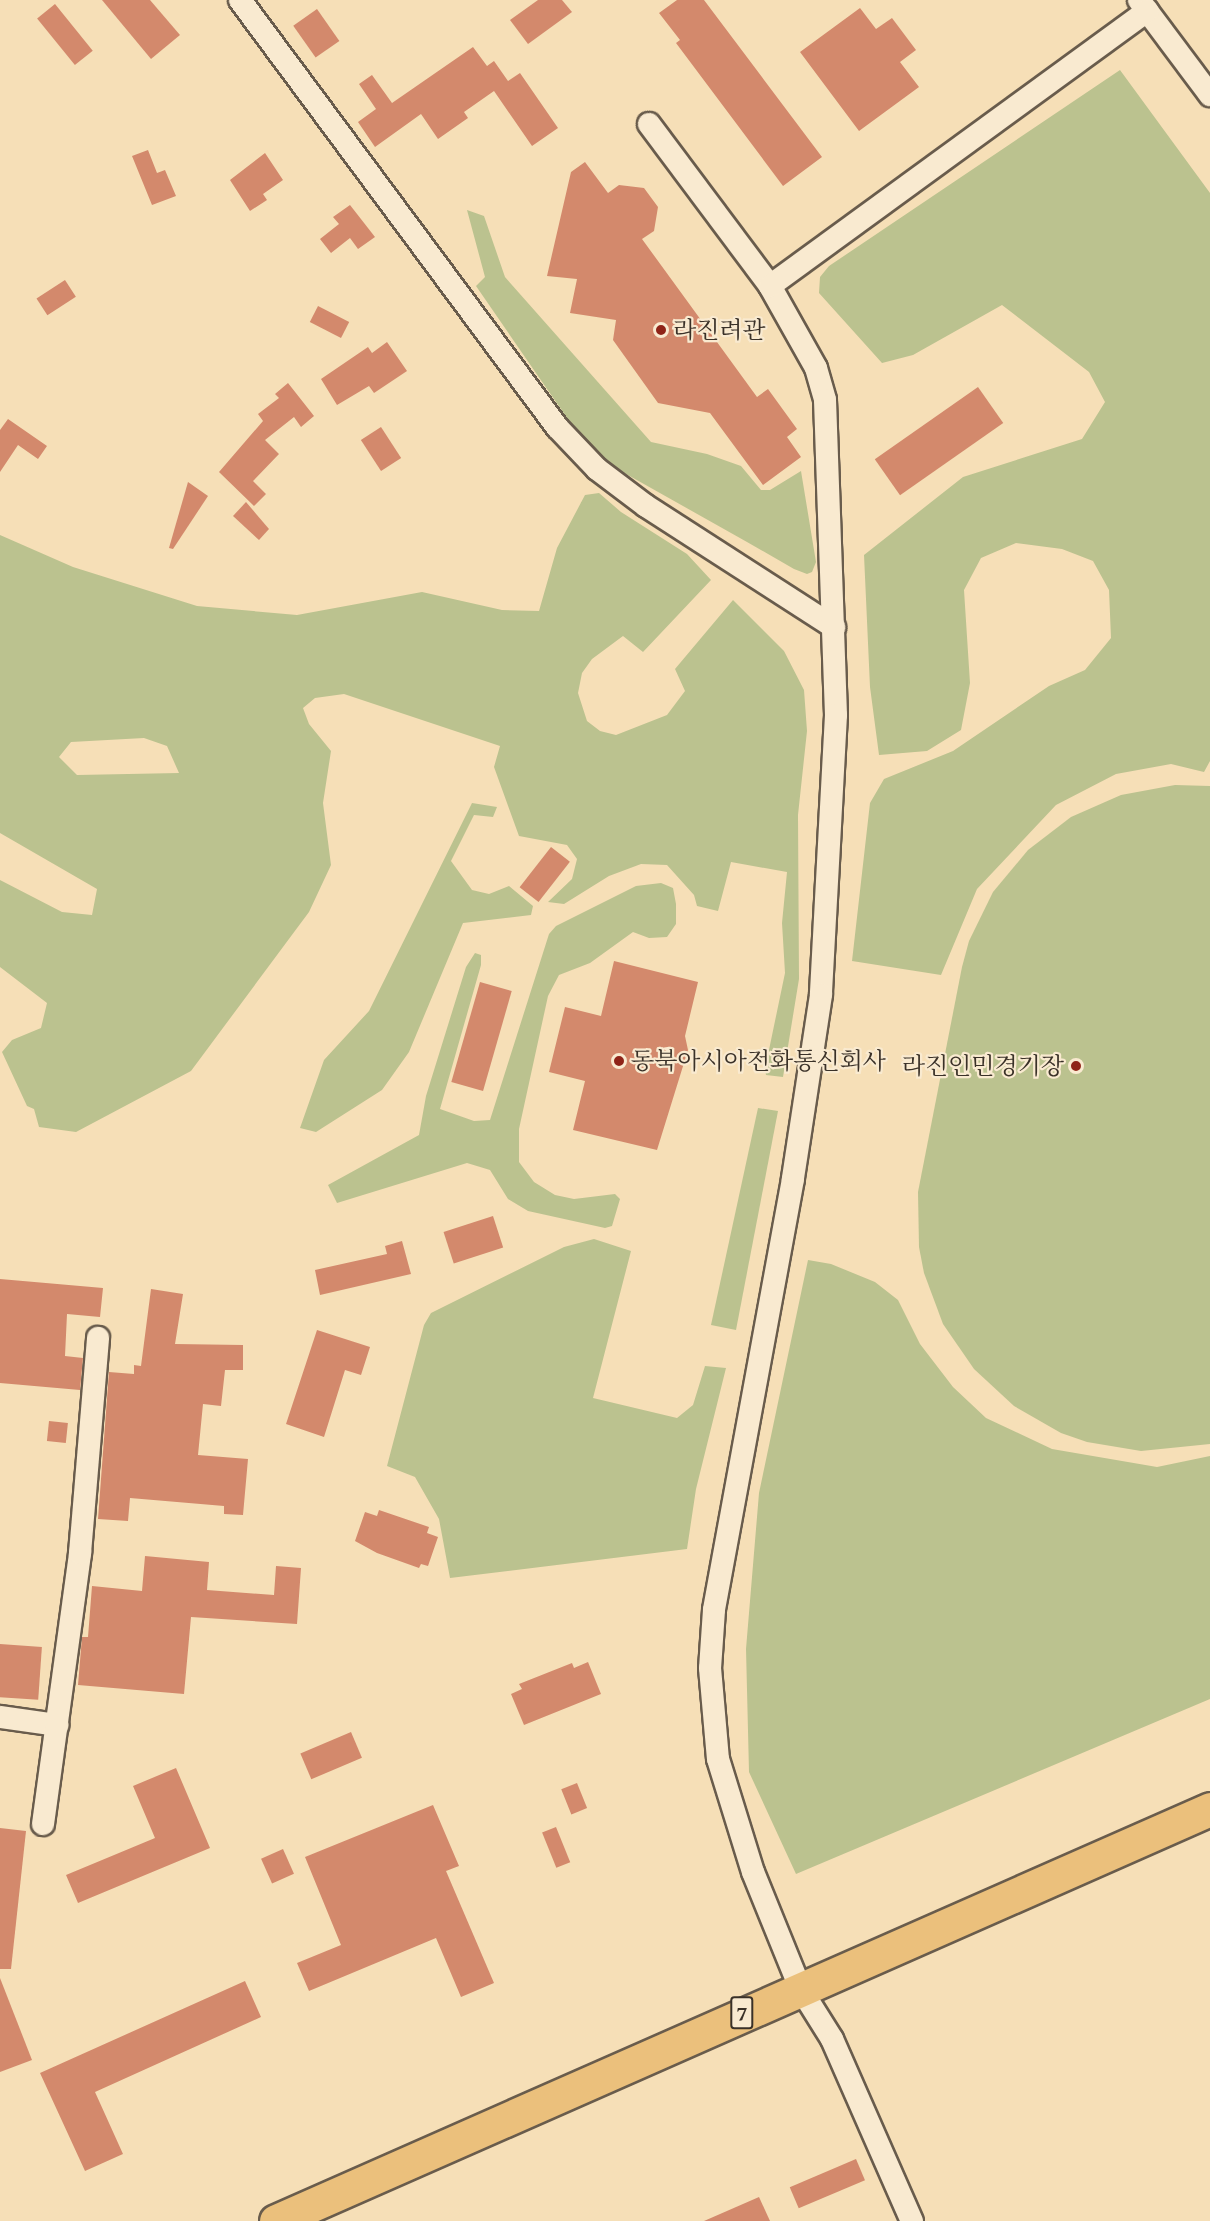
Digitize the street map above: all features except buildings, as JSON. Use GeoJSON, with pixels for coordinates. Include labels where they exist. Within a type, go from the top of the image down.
{"type":"FeatureCollection","features":[{"type":"Feature","properties":{"kind":"highway","name":"7"},"geometry":{"type":"LineString","coordinates":[[276,2221],[1210,1809]]}},
{"type":"Feature","properties":{"kind":"street"},"geometry":{"type":"LineString","coordinates":[[240,0],[557,427],[597,469],[646,506],[834,627]]}},
{"type":"Feature","properties":{"kind":"street"},"geometry":{"type":"LineString","coordinates":[[770,286],[1143,5],[1210,95]]}},
{"type":"Feature","properties":{"kind":"street"},"geometry":{"type":"LineString","coordinates":[[649,124],[770,286],[816,368],[825,400],[836,715],[816,1048],[720,1577],[710,1668],[720,1769],[753,1872],[800,1988],[832,2039],[912,2221]]}},
{"type":"Feature","properties":{"kind":"street"},"geometry":{"type":"LineString","coordinates":[[43,1824],[80,1553],[98,1338]]}},
{"type":"Feature","properties":{"kind":"street"},"geometry":{"type":"LineString","coordinates":[[0,1718],[57,1725]]}},
{"type":"Feature","properties":{"kind":"green space"},"geometry":{"type":"Polygon","coordinates":[[[1120,70],[1210,193],[1210,761],[1204,772],[1171,764],[1116,774],[1056,805],[977,889],[941,975],[852,961],[870,803],[884,779],[953,751],[1049,686],[1085,670],[1111,638],[1109,590],[1093,561],[1062,549],[1016,543],[981,558],[964,590],[970,683],[961,730],[927,751],[879,755],[870,687],[864,555],[963,477],[1082,439],[1105,402],[1089,372],[1002,305],[913,355],[882,363],[819,293],[820,277],[829,266],[1120,70]]]}},
{"type":"Feature","properties":{"kind":"green space"},"geometry":{"type":"Polygon","coordinates":[[[467,210],[484,216],[505,277],[651,442],[707,454],[741,466],[761,490],[770,490],[801,471],[816,562],[812,572],[807,574],[794,569],[603,461],[585,444],[476,286],[485,277],[467,210]]]}},
{"type":"Feature","properties":{"kind":"green space"},"geometry":{"type":"Polygon","coordinates":[[[599,493],[621,512],[687,554],[711,580],[643,652],[623,636],[592,659],[582,673],[578,693],[587,721],[600,731],[616,735],[667,715],[685,691],[675,669],[733,600],[784,651],[804,690],[807,731],[798,815],[799,979],[783,1077],[766,1075],[765,1069],[785,973],[782,923],[787,872],[731,862],[718,911],[697,906],[694,895],[667,865],[641,864],[609,876],[564,904],[548,902],[572,879],[577,859],[567,845],[519,836],[494,767],[500,746],[344,694],[315,698],[303,708],[309,724],[331,751],[323,803],[331,865],[309,912],[191,1071],[76,1132],[39,1127],[34,1109],[27,1106],[2,1052],[12,1040],[41,1028],[47,1003],[0,967],[0,880],[62,912],[92,915],[97,889],[0,833],[0,535],[73,567],[197,606],[297,615],[422,592],[502,610],[539,611],[557,548],[585,495],[599,493]],[[144,738],[71,742],[59,757],[77,775],[179,773],[167,746],[144,738]]]}},
{"type":"Feature","properties":{"kind":"green space","name":"라진인민경기장"},"geometry":{"type":"Polygon","coordinates":[[[1175,785],[1210,786],[1210,1444],[1141,1451],[1087,1442],[1061,1433],[1014,1406],[974,1369],[943,1324],[924,1273],[919,1247],[918,1192],[962,967],[969,941],[993,892],[1028,850],[1071,817],[1121,795],[1175,785]]]}},
{"type":"Feature","properties":{"kind":"green space"},"geometry":{"type":"Polygon","coordinates":[[[472,803],[497,807],[493,817],[474,815],[451,861],[472,890],[489,894],[509,886],[533,906],[531,915],[463,923],[409,1052],[382,1090],[316,1132],[300,1128],[324,1060],[369,1011],[472,803]]]}},
{"type":"Feature","properties":{"kind":"green space"},"geometry":{"type":"Polygon","coordinates":[[[661,883],[673,888],[676,904],[676,924],[667,937],[649,938],[633,932],[590,963],[559,975],[548,996],[519,1129],[519,1162],[534,1182],[555,1195],[574,1199],[615,1194],[620,1199],[612,1226],[605,1228],[528,1211],[508,1199],[490,1170],[467,1163],[337,1203],[328,1185],[419,1135],[426,1096],[466,967],[475,953],[481,955],[481,965],[440,1109],[474,1121],[490,1120],[549,934],[556,926],[636,886],[661,883]]]}},
{"type":"Feature","properties":{"kind":"green space"},"geometry":{"type":"Polygon","coordinates":[[[758,1108],[778,1111],[736,1330],[711,1325],[758,1108]]]}},
{"type":"Feature","properties":{"kind":"green space"},"geometry":{"type":"Polygon","coordinates":[[[594,1239],[631,1251],[593,1398],[677,1418],[693,1405],[705,1366],[726,1368],[696,1489],[687,1549],[450,1578],[439,1519],[415,1477],[387,1466],[424,1325],[431,1313],[564,1247],[594,1239]]]}},
{"type":"Feature","properties":{"kind":"green space"},"geometry":{"type":"Polygon","coordinates":[[[808,1260],[831,1264],[875,1282],[898,1300],[920,1344],[953,1387],[986,1418],[1052,1449],[1157,1467],[1210,1456],[1210,1699],[796,1874],[749,1772],[746,1649],[759,1493],[808,1260]]]}},
{"type":"Feature","properties":{"kind":"place","name":"라진려관"},"geometry":{"type":"Point","coordinates":[661,330]}},
{"type":"Feature","properties":{"kind":"place","name":"동북아시아전화통신회사"},"geometry":{"type":"Point","coordinates":[619,1061]}},
{"type":"Feature","properties":{"kind":"place","name":"라진인민경기장"},"geometry":{"type":"Point","coordinates":[1076,1066]}}]}
